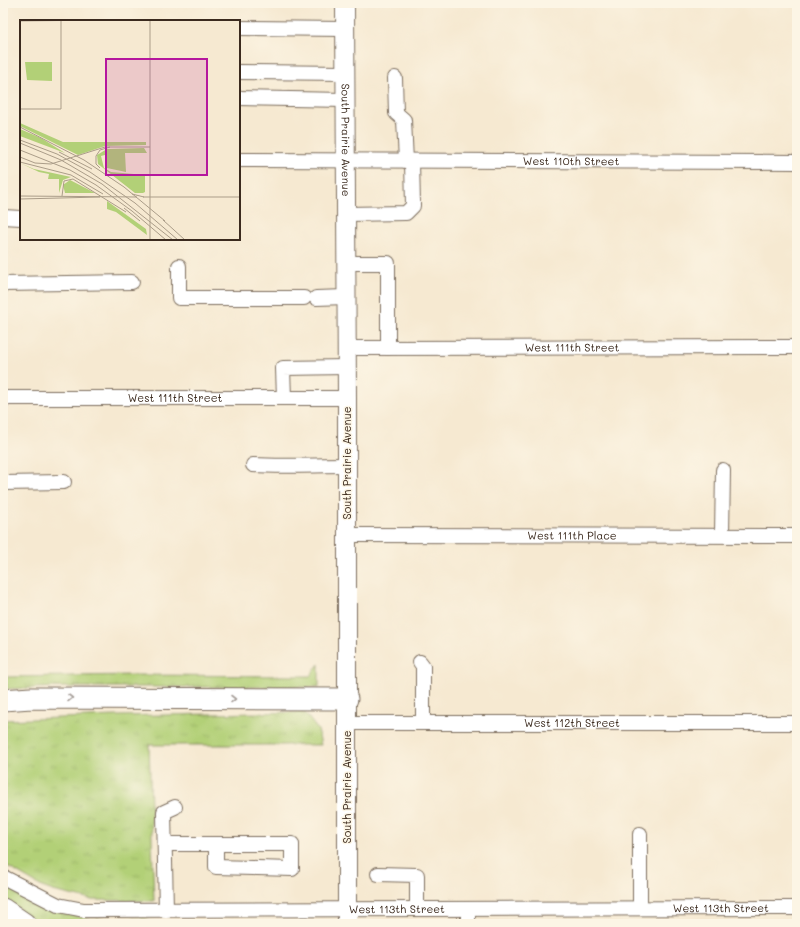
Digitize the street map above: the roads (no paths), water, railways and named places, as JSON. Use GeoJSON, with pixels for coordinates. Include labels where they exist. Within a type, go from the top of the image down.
{"type":"FeatureCollection","features":[{"type":"Feature","properties":{"kind":"highway"},"geometry":{"type":"LineString","coordinates":[[3,710],[31,698]]}},
{"type":"Feature","properties":{"kind":"highway"},"geometry":{"type":"LineString","coordinates":[[3,700],[31,698],[347,699]]}},
{"type":"Feature","properties":{"kind":"highway"},"geometry":{"type":"LineString","coordinates":[[3,909],[25,924]]}},
{"type":"Feature","properties":{"kind":"main road","name":"South Prairie Avenue"},"geometry":{"type":"LineString","coordinates":[[345,3],[347,348],[347,916]]}},
{"type":"Feature","properties":{"kind":"street"},"geometry":{"type":"LineString","coordinates":[[240,28],[345,29]]}},
{"type":"Feature","properties":{"kind":"street"},"geometry":{"type":"LineString","coordinates":[[240,72],[346,73]]}},
{"type":"Feature","properties":{"kind":"street"},"geometry":{"type":"LineString","coordinates":[[346,214],[406,213],[413,206],[404,120],[396,113],[395,78]]}},
{"type":"Feature","properties":{"kind":"street"},"geometry":{"type":"LineString","coordinates":[[240,98],[346,100]]}},
{"type":"Feature","properties":{"kind":"street","name":"West 110th Street"},"geometry":{"type":"LineString","coordinates":[[240,160],[797,162]]}},
{"type":"Feature","properties":{"kind":"street"},"geometry":{"type":"LineString","coordinates":[[3,217],[20,218]]}},
{"type":"Feature","properties":{"kind":"street"},"geometry":{"type":"LineString","coordinates":[[346,264],[388,263],[388,348]]}},
{"type":"Feature","properties":{"kind":"street"},"geometry":{"type":"LineString","coordinates":[[179,266],[179,298],[346,297]]}},
{"type":"Feature","properties":{"kind":"street"},"geometry":{"type":"LineString","coordinates":[[3,284],[132,282]]}},
{"type":"Feature","properties":{"kind":"street","name":"West 111th Street"},"geometry":{"type":"LineString","coordinates":[[347,348],[797,347]]}},
{"type":"Feature","properties":{"kind":"street"},"geometry":{"type":"LineString","coordinates":[[284,398],[283,368],[347,367]]}},
{"type":"Feature","properties":{"kind":"street","name":"West 111th Street"},"geometry":{"type":"LineString","coordinates":[[3,398],[347,398]]}},
{"type":"Feature","properties":{"kind":"street"},"geometry":{"type":"LineString","coordinates":[[253,465],[347,465]]}},
{"type":"Feature","properties":{"kind":"street"},"geometry":{"type":"LineString","coordinates":[[722,535],[723,470]]}},
{"type":"Feature","properties":{"kind":"street"},"geometry":{"type":"LineString","coordinates":[[3,483],[64,482]]}},
{"type":"Feature","properties":{"kind":"street","name":"West 111th Place"},"geometry":{"type":"LineString","coordinates":[[347,535],[797,536]]}},
{"type":"Feature","properties":{"kind":"street"},"geometry":{"type":"LineString","coordinates":[[420,662],[423,666],[423,723]]}},
{"type":"Feature","properties":{"kind":"street","name":"West 112th Street"},"geometry":{"type":"LineString","coordinates":[[347,723],[797,723]]}},
{"type":"Feature","properties":{"kind":"street"},"geometry":{"type":"LineString","coordinates":[[166,910],[164,812],[175,807]]}},
{"type":"Feature","properties":{"kind":"street"},"geometry":{"type":"LineString","coordinates":[[640,834],[640,908]]}},
{"type":"Feature","properties":{"kind":"street"},"geometry":{"type":"LineString","coordinates":[[165,844],[216,844],[292,844],[292,869],[216,867],[216,844]]}},
{"type":"Feature","properties":{"kind":"street"},"geometry":{"type":"LineString","coordinates":[[378,874],[417,875],[417,908]]}},
{"type":"Feature","properties":{"kind":"street","name":"West 113th Street"},"geometry":{"type":"LineString","coordinates":[[3,877],[58,905],[84,910],[166,910],[347,916],[417,908],[797,908]]}},
{"type":"Feature","properties":{"kind":"street"},"geometry":{"type":"LineString","coordinates":[[468,908],[468,924]]}}]}
